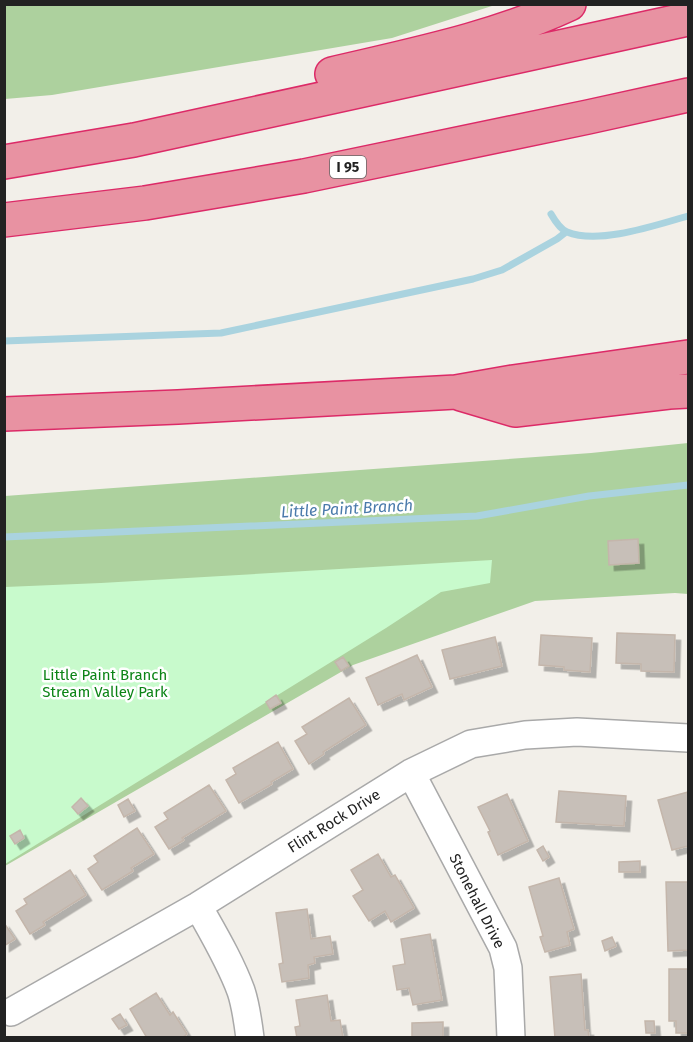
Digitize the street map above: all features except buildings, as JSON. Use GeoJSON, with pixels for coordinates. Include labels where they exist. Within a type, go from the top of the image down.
{"type":"FeatureCollection","features":[{"type":"Feature","properties":{"kind":"highway"},"geometry":{"type":"LineString","coordinates":[[4,148],[132,123],[462,42],[544,16],[569,4]]}},
{"type":"Feature","properties":{"kind":"highway"},"geometry":{"type":"LineString","coordinates":[[4,162],[135,140],[688,19]]}},
{"type":"Feature","properties":{"kind":"highway","name":"I 95"},"geometry":{"type":"LineString","coordinates":[[4,220],[145,203],[304,176],[688,95]]}},
{"type":"Feature","properties":{"kind":"highway"},"geometry":{"type":"LineString","coordinates":[[4,414],[178,408],[456,392],[688,357]]}},
{"type":"Feature","properties":{"kind":"highway"},"geometry":{"type":"LineString","coordinates":[[456,392],[515,410],[688,391]]}},
{"type":"Feature","properties":{"kind":"street","name":"Flint Rock Drive"},"geometry":{"type":"LineString","coordinates":[[11,1012],[198,906],[411,773],[471,744],[525,735],[577,732],[688,738]]}},
{"type":"Feature","properties":{"kind":"street","name":"Stonehall Drive"},"geometry":{"type":"LineString","coordinates":[[411,773],[503,948],[508,968],[511,1038]]}},
{"type":"Feature","properties":{"kind":"street"},"geometry":{"type":"LineString","coordinates":[[198,906],[226,957],[241,992],[250,1038]]}},
{"type":"Feature","properties":{"kind":"green space"},"geometry":{"type":"Polygon","coordinates":[[[5,4],[495,5],[392,38],[52,95],[5,99],[5,4]]]}},
{"type":"Feature","properties":{"kind":"green space"},"geometry":{"type":"Polygon","coordinates":[[[688,443],[688,594],[535,601],[353,665],[5,866],[5,496],[591,453],[688,443]]]}},
{"type":"Feature","properties":{"kind":"green space","name":"Little Paint Branch Stream Valley Park"},"geometry":{"type":"Polygon","coordinates":[[[492,560],[490,583],[441,592],[5,864],[5,587],[492,560]]]}},
{"type":"Feature","properties":{"kind":"waterway"},"geometry":{"type":"LineString","coordinates":[[551,214],[560,227],[567,232],[595,236],[628,232],[688,216]]}},
{"type":"Feature","properties":{"kind":"waterway"},"geometry":{"type":"LineString","coordinates":[[4,341],[221,333],[473,279],[502,270],[566,232]]}},
{"type":"Feature","properties":{"kind":"waterway","name":"Little Paint Branch"},"geometry":{"type":"LineString","coordinates":[[4,537],[477,516],[589,496],[688,485]]}}]}
